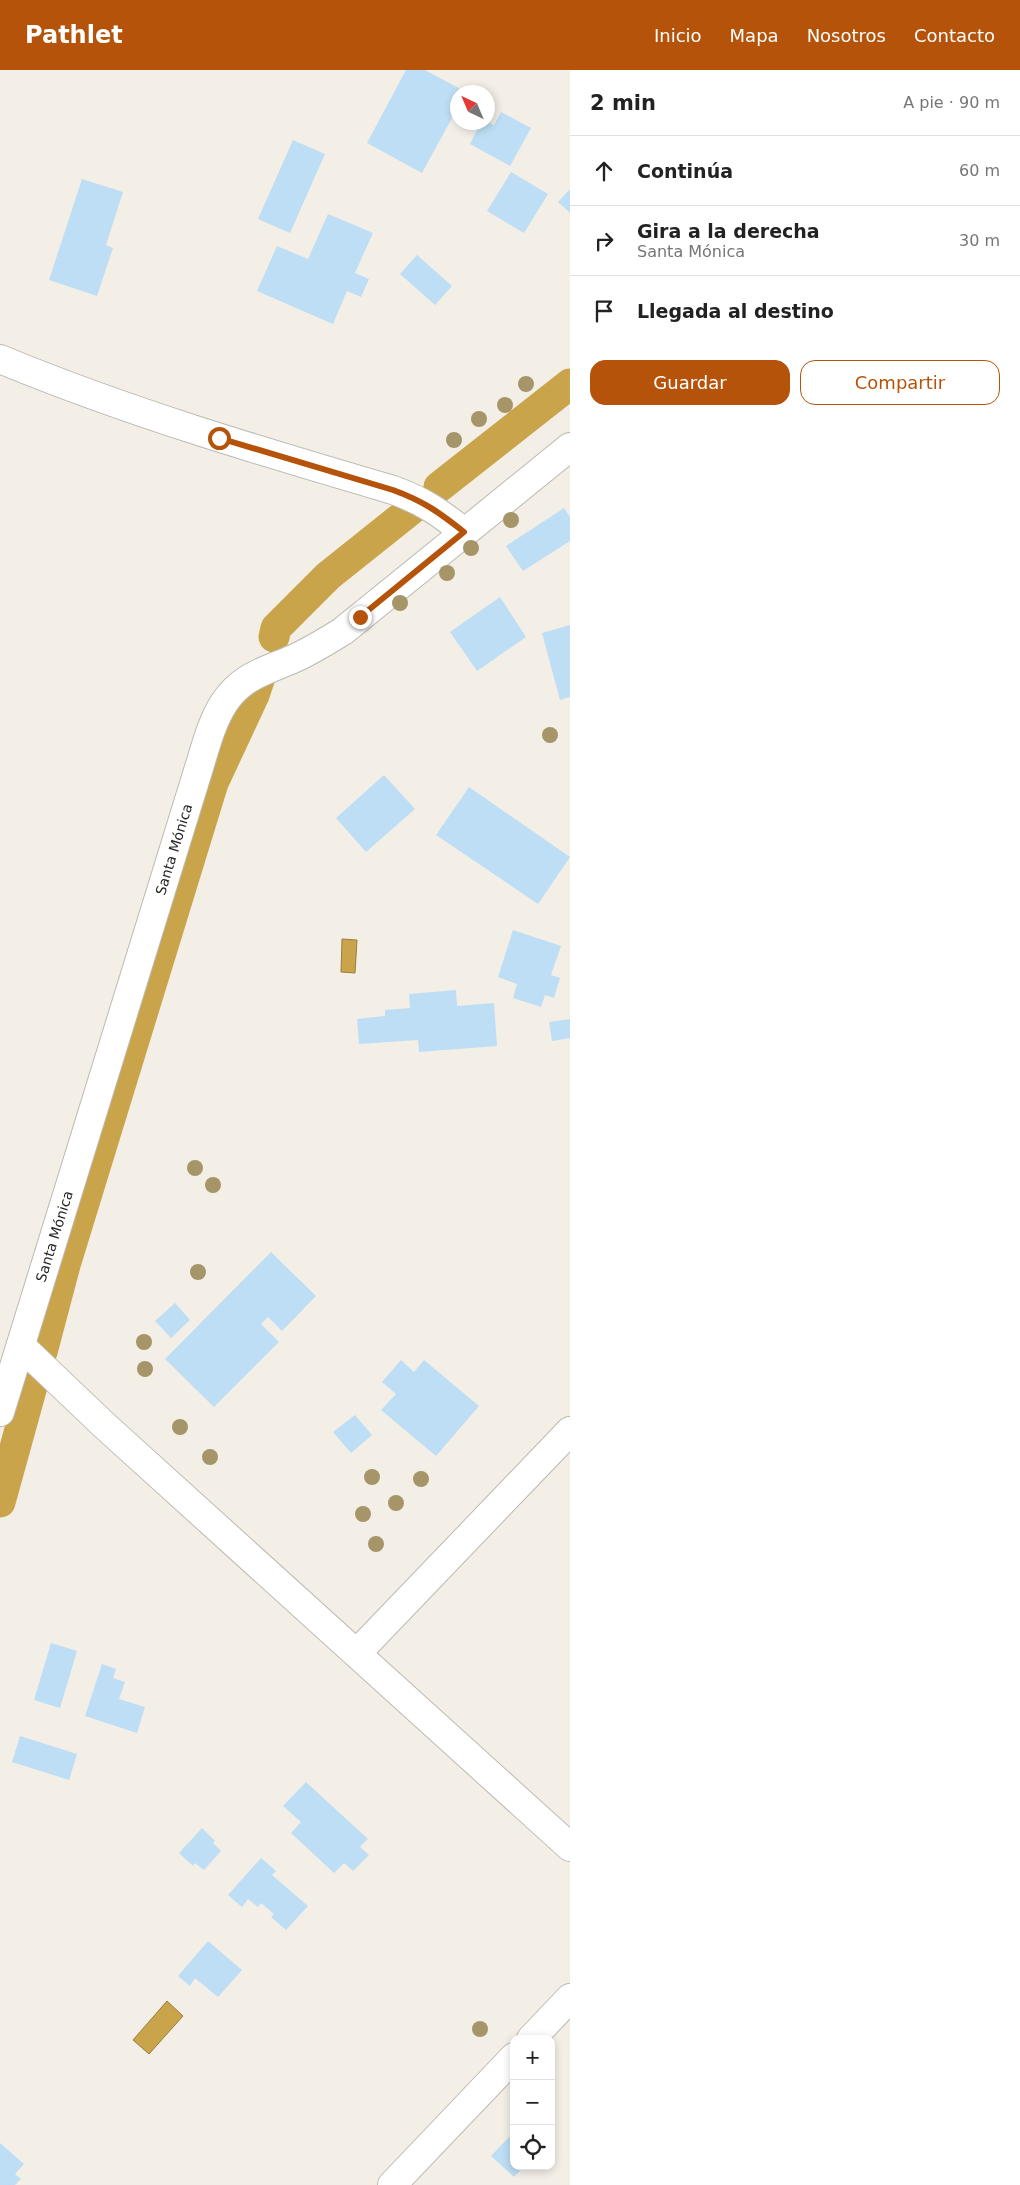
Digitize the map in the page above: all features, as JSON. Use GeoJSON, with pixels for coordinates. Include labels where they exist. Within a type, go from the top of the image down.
{"type":"FeatureCollection","features":[{"type":"Feature","properties":{"kind":"street"},"geometry":{"type":"LineString","coordinates":[[0,359],[67,386],[219,438],[393,490],[420,500],[464,532]]}},
{"type":"Feature","properties":{"kind":"street","name":"Santa Mónica"},"geometry":{"type":"LineString","coordinates":[[0,1412],[198,771],[217,716],[233,692],[246,680],[261,671],[308,652],[343,631],[570,447]]}},
{"type":"Feature","properties":{"kind":"street"},"geometry":{"type":"LineString","coordinates":[[21,1346],[104,1426],[570,1847]]}},
{"type":"Feature","properties":{"kind":"street"},"geometry":{"type":"LineString","coordinates":[[356,1653],[570,1431]]}},
{"type":"Feature","properties":{"kind":"street"},"geometry":{"type":"LineString","coordinates":[[535,2035],[570,1998]]}},
{"type":"Feature","properties":{"kind":"street"},"geometry":{"type":"LineString","coordinates":[[392,2185],[510,2061]]}},
{"type":"Feature","properties":{"kind":"shaded area"},"geometry":{"type":"Polygon","coordinates":[[[342,939],[357,940],[355,973],[341,972],[342,939]]]}},
{"type":"Feature","properties":{"kind":"shaded area"},"geometry":{"type":"Polygon","coordinates":[[[167,2001],[183,2016],[149,2054],[133,2040],[167,2001]]]}},
{"type":"Feature","properties":{"kind":"building"},"geometry":{"type":"Polygon","coordinates":[[[406,70],[425,70],[453,85],[450,85],[450,122],[422,173],[367,143],[406,70]]]}},
{"type":"Feature","properties":{"kind":"building"},"geometry":{"type":"Polygon","coordinates":[[[501,112],[531,128],[510,166],[470,144],[477,130],[495,130],[495,123],[501,112]]]}},
{"type":"Feature","properties":{"kind":"building"},"geometry":{"type":"Polygon","coordinates":[[[293,140],[325,154],[290,233],[258,219],[293,140]]]}},
{"type":"Feature","properties":{"kind":"building"},"geometry":{"type":"Polygon","coordinates":[[[511,172],[548,194],[524,233],[487,211],[511,172]]]}},
{"type":"Feature","properties":{"kind":"building"},"geometry":{"type":"Polygon","coordinates":[[[82,179],[123,192],[106,245],[113,248],[97,296],[49,280],[82,179]]]}},
{"type":"Feature","properties":{"kind":"building"},"geometry":{"type":"Polygon","coordinates":[[[570,189],[570,213],[558,202],[570,189]]]}},
{"type":"Feature","properties":{"kind":"building"},"geometry":{"type":"Polygon","coordinates":[[[328,214],[373,233],[355,273],[369,279],[361,297],[347,291],[333,324],[257,291],[277,246],[308,259],[328,214]]]}},
{"type":"Feature","properties":{"kind":"building"},"geometry":{"type":"Polygon","coordinates":[[[417,255],[452,286],[435,305],[400,274],[417,255]]]}},
{"type":"Feature","properties":{"kind":"building"},"geometry":{"type":"Polygon","coordinates":[[[564,508],[570,517],[570,541],[523,571],[506,546],[564,508]]]}},
{"type":"Feature","properties":{"kind":"building"},"geometry":{"type":"Polygon","coordinates":[[[500,597],[526,637],[477,671],[450,632],[500,597]]]}},
{"type":"Feature","properties":{"kind":"building"},"geometry":{"type":"Polygon","coordinates":[[[570,625],[570,697],[560,700],[542,633],[570,625]]]}},
{"type":"Feature","properties":{"kind":"building"},"geometry":{"type":"Polygon","coordinates":[[[384,775],[415,809],[366,852],[336,818],[384,775]]]}},
{"type":"Feature","properties":{"kind":"building"},"geometry":{"type":"Polygon","coordinates":[[[469,787],[570,857],[538,904],[436,835],[469,787]]]}},
{"type":"Feature","properties":{"kind":"building"},"geometry":{"type":"Polygon","coordinates":[[[513,930],[561,946],[551,975],[560,978],[554,998],[545,995],[541,1007],[513,998],[517,984],[498,977],[513,930]]]}},
{"type":"Feature","properties":{"kind":"building"},"geometry":{"type":"Polygon","coordinates":[[[456,990],[457,1006],[494,1003],[497,1046],[419,1052],[418,1040],[359,1044],[357,1019],[385,1016],[385,1010],[410,1008],[409,994],[456,990]]]}},
{"type":"Feature","properties":{"kind":"building"},"geometry":{"type":"Polygon","coordinates":[[[570,1019],[570,1038],[552,1041],[549,1022],[570,1019]]]}},
{"type":"Feature","properties":{"kind":"building"},"geometry":{"type":"Polygon","coordinates":[[[271,1252],[316,1296],[282,1331],[268,1317],[261,1324],[279,1342],[214,1407],[165,1359],[271,1252]]]}},
{"type":"Feature","properties":{"kind":"building"},"geometry":{"type":"Polygon","coordinates":[[[175,1303],[190,1320],[171,1338],[155,1321],[175,1303]]]}},
{"type":"Feature","properties":{"kind":"building"},"geometry":{"type":"Polygon","coordinates":[[[401,1360],[414,1372],[424,1360],[479,1406],[436,1456],[381,1410],[396,1394],[382,1382],[401,1360]]]}},
{"type":"Feature","properties":{"kind":"building"},"geometry":{"type":"Polygon","coordinates":[[[355,1415],[372,1435],[351,1453],[333,1432],[355,1415]]]}},
{"type":"Feature","properties":{"kind":"building"},"geometry":{"type":"Polygon","coordinates":[[[51,1643],[77,1651],[60,1708],[34,1700],[51,1643]]]}},
{"type":"Feature","properties":{"kind":"building"},"geometry":{"type":"Polygon","coordinates":[[[102,1664],[116,1669],[113,1678],[125,1682],[119,1699],[145,1707],[137,1733],[85,1716],[102,1664]]]}},
{"type":"Feature","properties":{"kind":"building"},"geometry":{"type":"Polygon","coordinates":[[[20,1736],[77,1754],[69,1780],[12,1762],[20,1736]]]}},
{"type":"Feature","properties":{"kind":"building"},"geometry":{"type":"Polygon","coordinates":[[[306,1782],[368,1839],[360,1847],[369,1855],[353,1871],[344,1863],[334,1873],[291,1833],[301,1822],[283,1806],[306,1782]]]}},
{"type":"Feature","properties":{"kind":"building"},"geometry":{"type":"Polygon","coordinates":[[[202,1828],[215,1841],[213,1843],[221,1851],[204,1870],[195,1863],[193,1866],[179,1853],[202,1828]]]}},
{"type":"Feature","properties":{"kind":"building"},"geometry":{"type":"Polygon","coordinates":[[[261,1858],[276,1871],[272,1875],[308,1906],[286,1930],[271,1917],[274,1914],[261,1903],[258,1907],[248,1899],[242,1907],[228,1895],[261,1858]]]}},
{"type":"Feature","properties":{"kind":"building"},"geometry":{"type":"Polygon","coordinates":[[[208,1941],[242,1970],[218,1997],[195,1978],[190,1986],[178,1976],[208,1941]]]}},
{"type":"Feature","properties":{"kind":"building"},"geometry":{"type":"Polygon","coordinates":[[[509,2137],[510,2170],[520,2170],[514,2177],[491,2156],[509,2137]]]}},
{"type":"Feature","properties":{"kind":"building"},"geometry":{"type":"Polygon","coordinates":[[[0,2143],[24,2164],[15,2174],[21,2179],[15,2185],[0,2185],[0,2143]]]}},
{"type":"Feature","properties":{"kind":"waterway"},"geometry":{"type":"LineString","coordinates":[[439,487],[570,384]]}},
{"type":"Feature","properties":{"kind":"waterway"},"geometry":{"type":"LineString","coordinates":[[274,637],[276,628],[328,576],[412,509]]}},
{"type":"Feature","properties":{"kind":"waterway"},"geometry":{"type":"LineString","coordinates":[[42,1352],[65,1265],[213,783],[254,695],[260,677]]}},
{"type":"Feature","properties":{"kind":"waterway"},"geometry":{"type":"LineString","coordinates":[[0,1502],[37,1368]]}},
{"type":"Feature","properties":{"kind":"route"},"geometry":{"type":"LineString","coordinates":[[219,438],[393,490],[420,500],[464,532],[360,617]]}}]}
